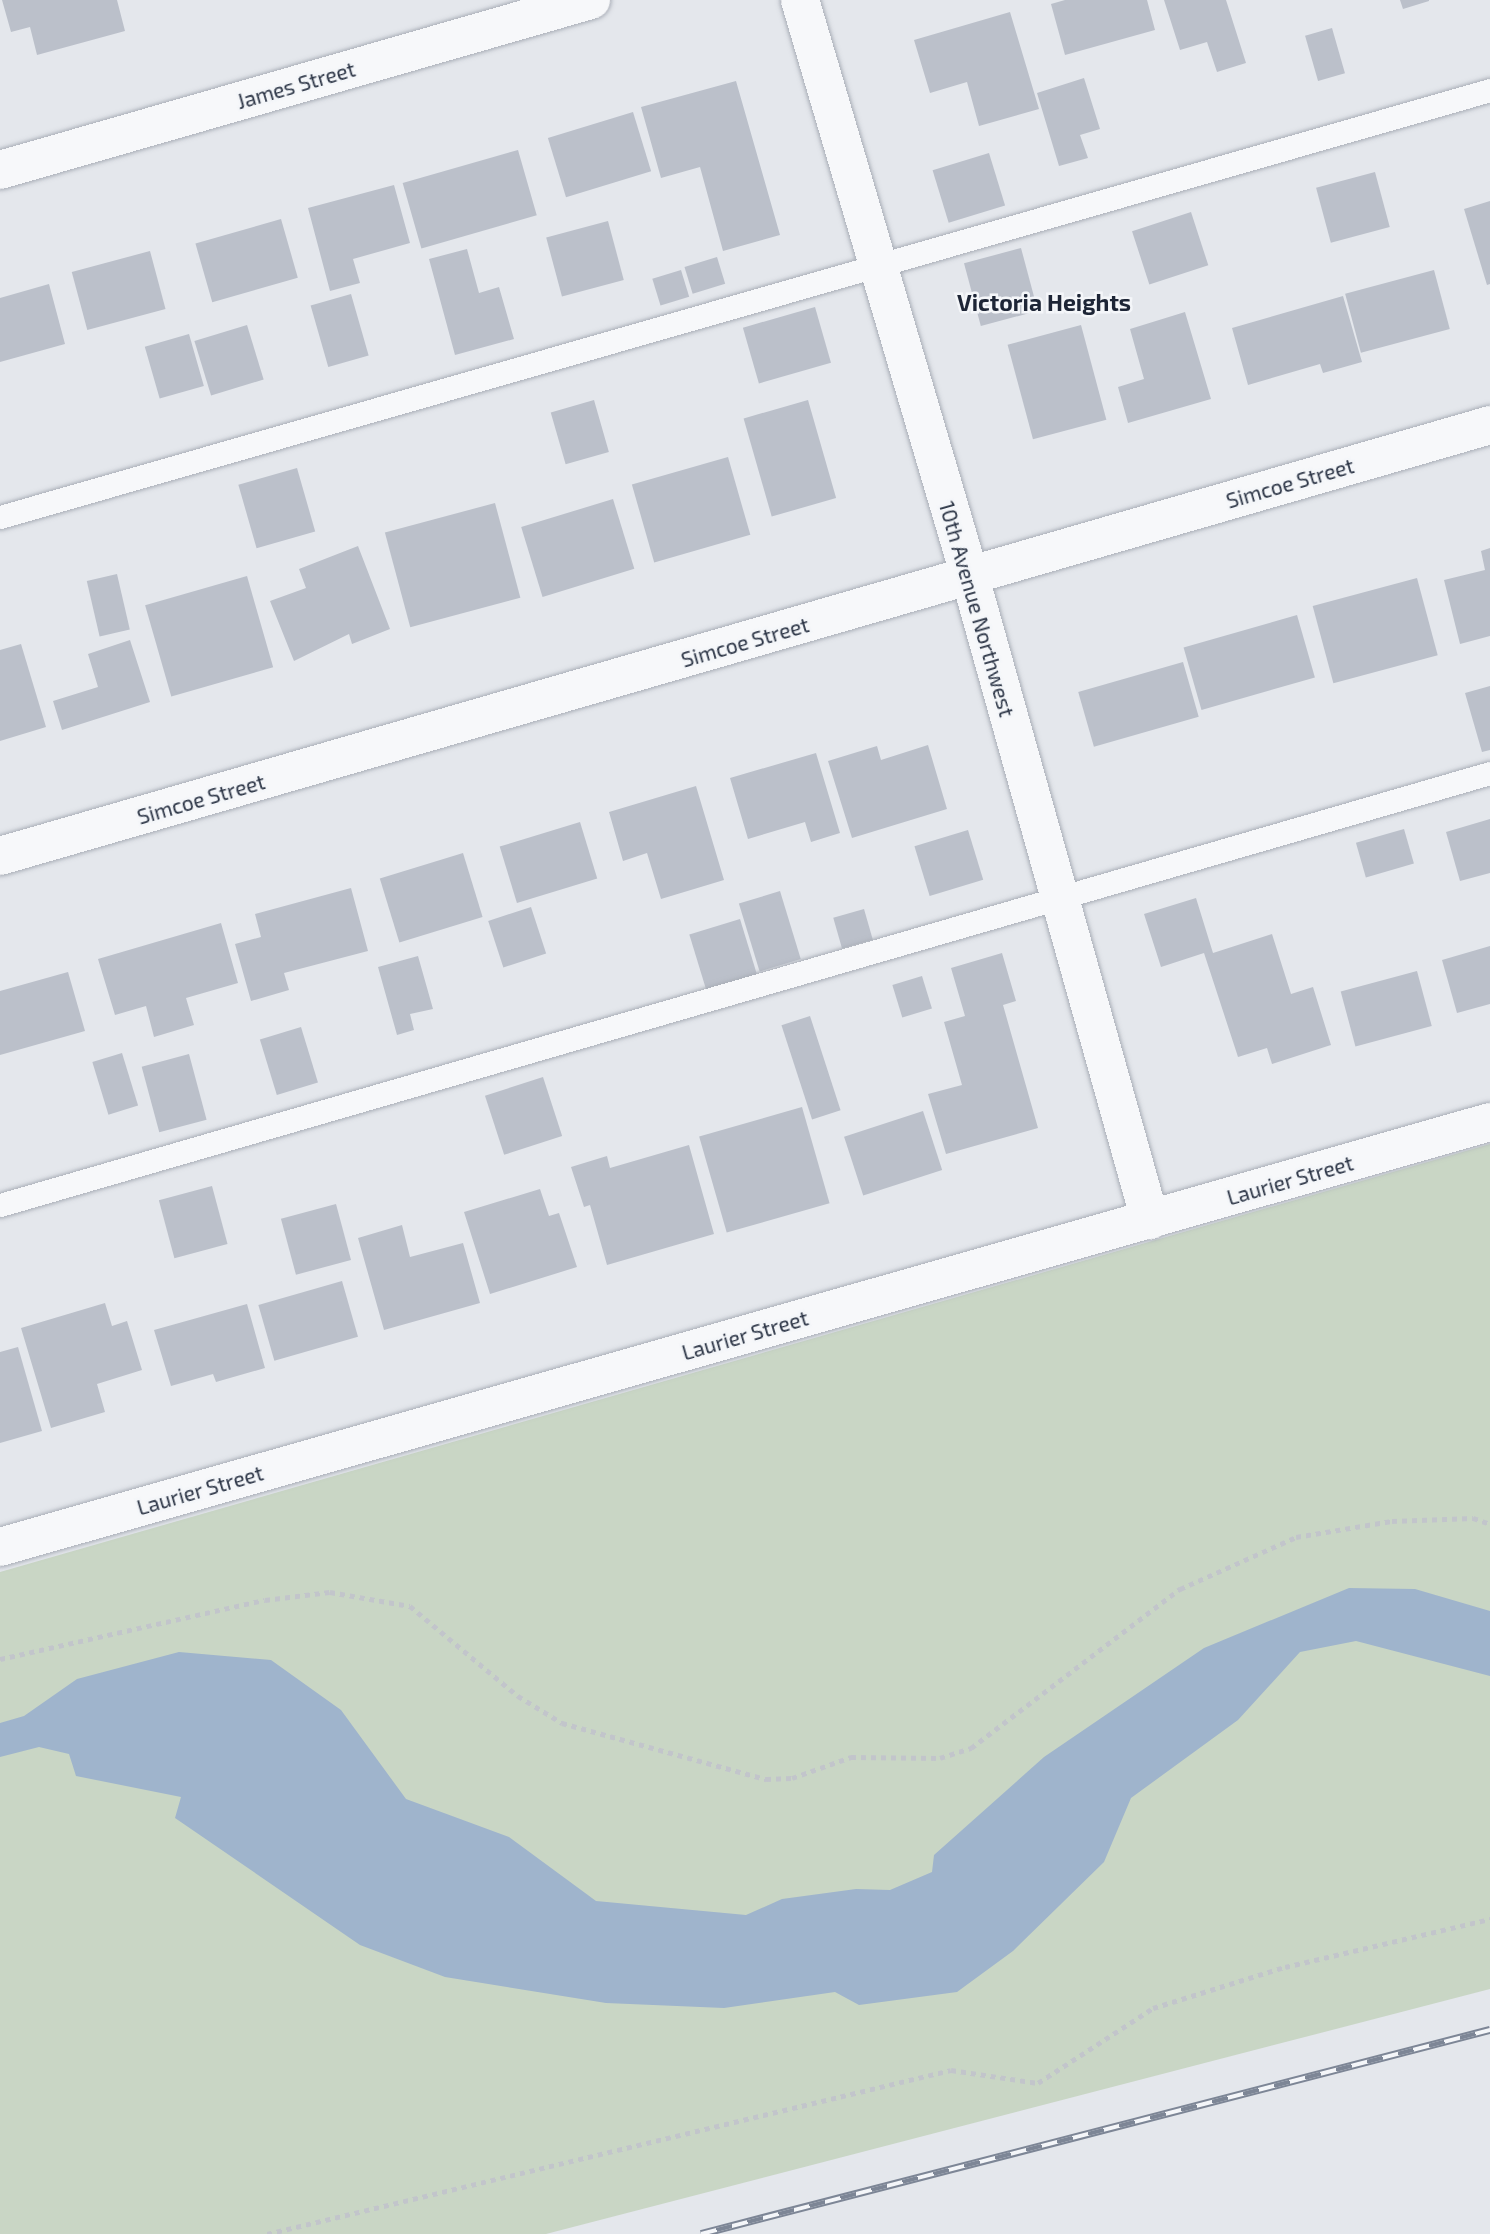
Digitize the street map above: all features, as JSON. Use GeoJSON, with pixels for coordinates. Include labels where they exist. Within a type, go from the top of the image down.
{"type":"FeatureCollection","features":[{"type":"Feature","properties":{"kind":"street","name":"James Street"},"geometry":{"type":"LineString","coordinates":[[0,170],[591,0]]}},
{"type":"Feature","properties":{"kind":"street","name":"10th Avenue Northwest"},"geometry":{"type":"LineString","coordinates":[[800,0],[875,267],[970,577],[1057,898],[1150,1220]]}},
{"type":"Feature","properties":{"kind":"street","name":"Simcoe Street"},"geometry":{"type":"LineString","coordinates":[[0,856],[1490,425]]}},
{"type":"Feature","properties":{"kind":"street","name":"Laurier Street"},"geometry":{"type":"LineString","coordinates":[[0,1547],[1490,1122]]}},
{"type":"Feature","properties":{"kind":"lane"},"geometry":{"type":"LineString","coordinates":[[0,517],[1490,90]]}},
{"type":"Feature","properties":{"kind":"lane"},"geometry":{"type":"LineString","coordinates":[[0,1205],[1490,773]]}},
{"type":"Feature","properties":{"kind":"path"},"geometry":{"type":"LineString","coordinates":[[0,1659],[265,1600],[330,1592],[410,1605],[518,1696],[562,1723],[766,1779],[792,1778],[851,1757],[940,1758],[971,1748],[1180,1590],[1296,1537],[1392,1521],[1473,1518],[1490,1524]]}},
{"type":"Feature","properties":{"kind":"path"},"geometry":{"type":"LineString","coordinates":[[267,2234],[950,2070],[1038,2083],[1153,2008],[1285,1967],[1490,1919]]}},
{"type":"Feature","properties":{"kind":"green space"},"geometry":{"type":"Polygon","coordinates":[[[1490,1144],[1490,1989],[546,2234],[0,2234],[0,1572],[1490,1144]]]}},
{"type":"Feature","properties":{"kind":"water"},"geometry":{"type":"Polygon","coordinates":[[[1349,1588],[1415,1589],[1490,1611],[1490,1676],[1356,1641],[1300,1652],[1238,1720],[1131,1798],[1104,1862],[1013,1951],[957,1992],[859,2005],[835,1992],[724,2008],[606,2003],[445,1977],[360,1945],[175,1818],[181,1797],[76,1776],[69,1754],[39,1747],[0,1757],[0,1723],[24,1716],[77,1679],[179,1652],[271,1660],[341,1710],[406,1799],[509,1837],[596,1901],[746,1915],[782,1899],[856,1889],[890,1890],[932,1872],[934,1855],[1044,1757],[1204,1648],[1349,1588]]]}},
{"type":"Feature","properties":{"kind":"building"},"geometry":{"type":"Polygon","coordinates":[[[2,0],[117,0],[125,31],[37,55],[30,27],[11,32],[2,0]]]}},
{"type":"Feature","properties":{"kind":"building"},"geometry":{"type":"Polygon","coordinates":[[[1065,0],[1147,0],[1155,30],[1065,55],[1051,4],[1065,0]]]}},
{"type":"Feature","properties":{"kind":"building"},"geometry":{"type":"Polygon","coordinates":[[[1164,0],[1226,0],[1246,63],[1217,72],[1207,42],[1180,50],[1164,0]]]}},
{"type":"Feature","properties":{"kind":"building"},"geometry":{"type":"Polygon","coordinates":[[[1400,0],[1429,0],[1429,1],[1403,9],[1400,0]]]}},
{"type":"Feature","properties":{"kind":"building"},"geometry":{"type":"Polygon","coordinates":[[[1010,12],[1039,109],[979,126],[967,82],[930,93],[914,40],[1010,12]]]}},
{"type":"Feature","properties":{"kind":"building"},"geometry":{"type":"Polygon","coordinates":[[[1332,28],[1345,73],[1318,81],[1305,36],[1332,28]]]}},
{"type":"Feature","properties":{"kind":"building"},"geometry":{"type":"Polygon","coordinates":[[[1084,78],[1100,129],[1080,135],[1088,158],[1059,166],[1037,93],[1084,78]]]}},
{"type":"Feature","properties":{"kind":"building"},"geometry":{"type":"Polygon","coordinates":[[[736,81],[780,235],[723,251],[700,167],[661,178],[641,107],[736,81]]]}},
{"type":"Feature","properties":{"kind":"building"},"geometry":{"type":"Polygon","coordinates":[[[633,112],[651,171],[566,197],[548,138],[633,112]]]}},
{"type":"Feature","properties":{"kind":"building"},"geometry":{"type":"Polygon","coordinates":[[[518,150],[537,215],[421,248],[403,183],[518,150]]]}},
{"type":"Feature","properties":{"kind":"building"},"geometry":{"type":"Polygon","coordinates":[[[989,153],[1005,206],[949,223],[933,170],[989,153]]]}},
{"type":"Feature","properties":{"kind":"building"},"geometry":{"type":"Polygon","coordinates":[[[1375,172],[1390,227],[1331,243],[1316,188],[1375,172]]]}},
{"type":"Feature","properties":{"kind":"building"},"geometry":{"type":"Polygon","coordinates":[[[394,185],[410,243],[353,259],[360,283],[330,291],[308,208],[394,185]]]}},
{"type":"Feature","properties":{"kind":"building"},"geometry":{"type":"Polygon","coordinates":[[[1490,201],[1490,284],[1487,285],[1464,209],[1490,201]]]}},
{"type":"Feature","properties":{"kind":"building"},"geometry":{"type":"Polygon","coordinates":[[[1191,212],[1208,265],[1149,284],[1132,231],[1191,212]]]}},
{"type":"Feature","properties":{"kind":"building"},"geometry":{"type":"Polygon","coordinates":[[[281,219],[298,278],[212,302],[195,244],[281,219]]]}},
{"type":"Feature","properties":{"kind":"building"},"geometry":{"type":"Polygon","coordinates":[[[608,221],[624,280],[562,296],[546,238],[608,221]]]}},
{"type":"Feature","properties":{"kind":"building"},"geometry":{"type":"Polygon","coordinates":[[[1021,248],[1038,311],[981,326],[964,263],[1021,248]]]}},
{"type":"Feature","properties":{"kind":"building"},"geometry":{"type":"Polygon","coordinates":[[[467,249],[479,293],[499,287],[514,339],[455,355],[429,259],[467,249]]]}},
{"type":"Feature","properties":{"kind":"building"},"geometry":{"type":"Polygon","coordinates":[[[150,251],[166,309],[87,330],[72,272],[150,251]]]}},
{"type":"Feature","properties":{"kind":"building"},"geometry":{"type":"Polygon","coordinates":[[[717,257],[725,284],[693,294],[684,267],[717,257]]]}},
{"type":"Feature","properties":{"kind":"building"},"geometry":{"type":"Polygon","coordinates":[[[681,270],[689,297],[660,306],[652,279],[681,270]]]}},
{"type":"Feature","properties":{"kind":"building"},"geometry":{"type":"Polygon","coordinates":[[[1434,270],[1450,329],[1361,353],[1345,294],[1434,270]]]}},
{"type":"Feature","properties":{"kind":"building"},"geometry":{"type":"Polygon","coordinates":[[[49,284],[65,344],[0,362],[0,298],[49,284]]]}},
{"type":"Feature","properties":{"kind":"building"},"geometry":{"type":"Polygon","coordinates":[[[351,294],[369,356],[328,367],[311,306],[351,294]]]}},
{"type":"Feature","properties":{"kind":"building"},"geometry":{"type":"Polygon","coordinates":[[[1343,296],[1362,362],[1323,373],[1320,364],[1248,385],[1232,328],[1343,296]]]}},
{"type":"Feature","properties":{"kind":"building"},"geometry":{"type":"Polygon","coordinates":[[[815,307],[831,363],[759,383],[743,328],[815,307]]]}},
{"type":"Feature","properties":{"kind":"building"},"geometry":{"type":"Polygon","coordinates":[[[1185,312],[1211,399],[1128,423],[1118,387],[1144,379],[1130,329],[1185,312]]]}},
{"type":"Feature","properties":{"kind":"building"},"geometry":{"type":"Polygon","coordinates":[[[247,325],[264,380],[211,396],[194,341],[247,325]]]}},
{"type":"Feature","properties":{"kind":"building"},"geometry":{"type":"Polygon","coordinates":[[[1081,325],[1106,420],[1033,439],[1008,345],[1081,325]]]}},
{"type":"Feature","properties":{"kind":"building"},"geometry":{"type":"Polygon","coordinates":[[[189,334],[204,386],[160,399],[145,347],[189,334]]]}},
{"type":"Feature","properties":{"kind":"building"},"geometry":{"type":"Polygon","coordinates":[[[594,400],[609,452],[566,464],[551,412],[594,400]]]}},
{"type":"Feature","properties":{"kind":"building"},"geometry":{"type":"Polygon","coordinates":[[[808,400],[836,498],[772,517],[744,418],[808,400]]]}},
{"type":"Feature","properties":{"kind":"building"},"geometry":{"type":"Polygon","coordinates":[[[728,457],[750,535],[654,562],[632,485],[728,457]]]}},
{"type":"Feature","properties":{"kind":"building"},"geometry":{"type":"Polygon","coordinates":[[[297,468],[315,531],[257,548],[238,485],[297,468]]]}},
{"type":"Feature","properties":{"kind":"building"},"geometry":{"type":"Polygon","coordinates":[[[613,499],[634,569],[543,597],[521,527],[613,499]]]}},
{"type":"Feature","properties":{"kind":"building"},"geometry":{"type":"Polygon","coordinates":[[[495,503],[520,598],[410,627],[385,533],[495,503]]]}},
{"type":"Feature","properties":{"kind":"building"},"geometry":{"type":"Polygon","coordinates":[[[358,546],[390,629],[352,644],[349,634],[294,661],[270,601],[306,588],[299,569],[358,546]]]}},
{"type":"Feature","properties":{"kind":"building"},"geometry":{"type":"Polygon","coordinates":[[[1490,548],[1490,636],[1460,644],[1444,580],[1485,570],[1481,551],[1490,548]]]}},
{"type":"Feature","properties":{"kind":"building"},"geometry":{"type":"Polygon","coordinates":[[[117,574],[130,630],[100,637],[87,581],[117,574]]]}},
{"type":"Feature","properties":{"kind":"building"},"geometry":{"type":"Polygon","coordinates":[[[247,576],[273,667],[171,697],[145,605],[247,576]]]}},
{"type":"Feature","properties":{"kind":"building"},"geometry":{"type":"Polygon","coordinates":[[[1417,578],[1438,655],[1333,683],[1313,606],[1417,578]]]}},
{"type":"Feature","properties":{"kind":"building"},"geometry":{"type":"Polygon","coordinates":[[[1297,615],[1315,677],[1201,710],[1184,648],[1297,615]]]}},
{"type":"Feature","properties":{"kind":"building"},"geometry":{"type":"Polygon","coordinates":[[[130,640],[150,702],[62,730],[53,701],[98,687],[88,654],[130,640]]]}},
{"type":"Feature","properties":{"kind":"building"},"geometry":{"type":"Polygon","coordinates":[[[21,644],[46,727],[0,741],[0,650],[21,644]]]}},
{"type":"Feature","properties":{"kind":"building"},"geometry":{"type":"Polygon","coordinates":[[[1183,662],[1199,717],[1094,747],[1078,692],[1183,662]]]}},
{"type":"Feature","properties":{"kind":"building"},"geometry":{"type":"Polygon","coordinates":[[[1490,686],[1490,750],[1482,752],[1465,693],[1490,686]]]}},
{"type":"Feature","properties":{"kind":"building"},"geometry":{"type":"Polygon","coordinates":[[[928,745],[947,809],[852,838],[828,761],[877,746],[881,760],[928,745]]]}},
{"type":"Feature","properties":{"kind":"building"},"geometry":{"type":"Polygon","coordinates":[[[816,753],[840,833],[811,842],[805,822],[748,839],[730,778],[816,753]]]}},
{"type":"Feature","properties":{"kind":"building"},"geometry":{"type":"Polygon","coordinates":[[[696,786],[724,880],[661,899],[647,853],[623,861],[609,812],[696,786]]]}},
{"type":"Feature","properties":{"kind":"building"},"geometry":{"type":"Polygon","coordinates":[[[1490,819],[1490,873],[1460,881],[1446,832],[1490,819]]]}},
{"type":"Feature","properties":{"kind":"building"},"geometry":{"type":"Polygon","coordinates":[[[580,822],[597,878],[517,903],[500,847],[580,822]]]}},
{"type":"Feature","properties":{"kind":"building"},"geometry":{"type":"Polygon","coordinates":[[[1404,829],[1414,864],[1366,877],[1356,843],[1404,829]]]}},
{"type":"Feature","properties":{"kind":"building"},"geometry":{"type":"Polygon","coordinates":[[[968,830],[983,880],[930,896],[914,846],[968,830]]]}},
{"type":"Feature","properties":{"kind":"building"},"geometry":{"type":"Polygon","coordinates":[[[463,853],[483,917],[399,943],[380,878],[463,853]]]}},
{"type":"Feature","properties":{"kind":"building"},"geometry":{"type":"Polygon","coordinates":[[[351,888],[368,951],[284,973],[289,990],[251,1001],[235,944],[261,937],[255,914],[351,888]]]}},
{"type":"Feature","properties":{"kind":"building"},"geometry":{"type":"Polygon","coordinates":[[[780,891],[801,959],[760,971],[739,904],[780,891]]]}},
{"type":"Feature","properties":{"kind":"building"},"geometry":{"type":"Polygon","coordinates":[[[1196,898],[1213,953],[1272,934],[1291,994],[1313,987],[1331,1045],[1272,1064],[1267,1048],[1238,1057],[1204,953],[1161,967],[1144,914],[1196,898]]]}},
{"type":"Feature","properties":{"kind":"building"},"geometry":{"type":"Polygon","coordinates":[[[531,907],[546,954],[503,968],[488,921],[531,907]]]}},
{"type":"Feature","properties":{"kind":"building"},"geometry":{"type":"Polygon","coordinates":[[[864,909],[873,940],[842,949],[833,918],[864,909]]]}},
{"type":"Feature","properties":{"kind":"building"},"geometry":{"type":"Polygon","coordinates":[[[740,919],[757,974],[706,990],[689,934],[740,919]]]}},
{"type":"Feature","properties":{"kind":"building"},"geometry":{"type":"Polygon","coordinates":[[[221,923],[238,983],[186,998],[194,1025],[154,1037],[146,1006],[115,1015],[98,959],[221,923]]]}},
{"type":"Feature","properties":{"kind":"building"},"geometry":{"type":"Polygon","coordinates":[[[1490,946],[1490,1004],[1457,1013],[1442,960],[1490,946]]]}},
{"type":"Feature","properties":{"kind":"building"},"geometry":{"type":"Polygon","coordinates":[[[1002,953],[1016,1001],[1003,1005],[1038,1128],[946,1154],[928,1094],[962,1085],[944,1022],[965,1016],[951,968],[1002,953]]]}},
{"type":"Feature","properties":{"kind":"building"},"geometry":{"type":"Polygon","coordinates":[[[418,956],[433,1009],[410,1014],[414,1030],[397,1035],[378,967],[418,956]]]}},
{"type":"Feature","properties":{"kind":"building"},"geometry":{"type":"Polygon","coordinates":[[[1417,971],[1432,1026],[1355,1047],[1341,991],[1417,971]]]}},
{"type":"Feature","properties":{"kind":"building"},"geometry":{"type":"Polygon","coordinates":[[[68,972],[85,1031],[0,1055],[0,991],[68,972]]]}},
{"type":"Feature","properties":{"kind":"building"},"geometry":{"type":"Polygon","coordinates":[[[922,976],[932,1009],[902,1018],[892,985],[922,976]]]}},
{"type":"Feature","properties":{"kind":"building"},"geometry":{"type":"Polygon","coordinates":[[[810,1016],[841,1110],[812,1119],[781,1025],[810,1016]]]}},
{"type":"Feature","properties":{"kind":"building"},"geometry":{"type":"Polygon","coordinates":[[[301,1027],[318,1082],[277,1095],[260,1040],[301,1027]]]}},
{"type":"Feature","properties":{"kind":"building"},"geometry":{"type":"Polygon","coordinates":[[[122,1053],[138,1106],[108,1115],[92,1062],[122,1053]]]}},
{"type":"Feature","properties":{"kind":"building"},"geometry":{"type":"Polygon","coordinates":[[[189,1054],[207,1120],[159,1132],[142,1067],[189,1054]]]}},
{"type":"Feature","properties":{"kind":"building"},"geometry":{"type":"Polygon","coordinates":[[[543,1077],[562,1136],[504,1155],[485,1096],[543,1077]]]}},
{"type":"Feature","properties":{"kind":"building"},"geometry":{"type":"Polygon","coordinates":[[[802,1107],[830,1203],[727,1233],[699,1136],[802,1107]]]}},
{"type":"Feature","properties":{"kind":"building"},"geometry":{"type":"Polygon","coordinates":[[[923,1111],[942,1170],[863,1196],[844,1137],[923,1111]]]}},
{"type":"Feature","properties":{"kind":"building"},"geometry":{"type":"Polygon","coordinates":[[[689,1145],[714,1234],[607,1265],[590,1205],[584,1207],[571,1167],[607,1156],[610,1168],[689,1145]]]}},
{"type":"Feature","properties":{"kind":"building"},"geometry":{"type":"Polygon","coordinates":[[[212,1186],[228,1244],[174,1258],[159,1200],[212,1186]]]}},
{"type":"Feature","properties":{"kind":"building"},"geometry":{"type":"Polygon","coordinates":[[[540,1189],[549,1216],[559,1213],[577,1267],[490,1294],[464,1212],[540,1189]]]}},
{"type":"Feature","properties":{"kind":"building"},"geometry":{"type":"Polygon","coordinates":[[[336,1204],[351,1260],[296,1275],[281,1219],[336,1204]]]}},
{"type":"Feature","properties":{"kind":"building"},"geometry":{"type":"Polygon","coordinates":[[[402,1225],[410,1257],[463,1243],[480,1303],[384,1330],[358,1238],[402,1225]]]}},
{"type":"Feature","properties":{"kind":"building"},"geometry":{"type":"Polygon","coordinates":[[[342,1281],[358,1337],[274,1361],[258,1305],[342,1281]]]}},
{"type":"Feature","properties":{"kind":"building"},"geometry":{"type":"Polygon","coordinates":[[[105,1303],[112,1326],[127,1321],[142,1370],[97,1384],[105,1412],[51,1428],[21,1328],[105,1303]]]}},
{"type":"Feature","properties":{"kind":"building"},"geometry":{"type":"Polygon","coordinates":[[[247,1304],[265,1368],[216,1382],[213,1374],[171,1386],[154,1330],[247,1304]]]}},
{"type":"Feature","properties":{"kind":"building"},"geometry":{"type":"Polygon","coordinates":[[[18,1347],[42,1431],[0,1443],[0,1352],[18,1347]]]}},
{"type":"Feature","properties":{"kind":"railway"},"geometry":{"type":"LineString","coordinates":[[701,2234],[1490,2030]]}},
{"type":"Feature","properties":{"kind":"district","name":"Victoria Heights"},"geometry":{"type":"Point","coordinates":[1044,302]}}]}
